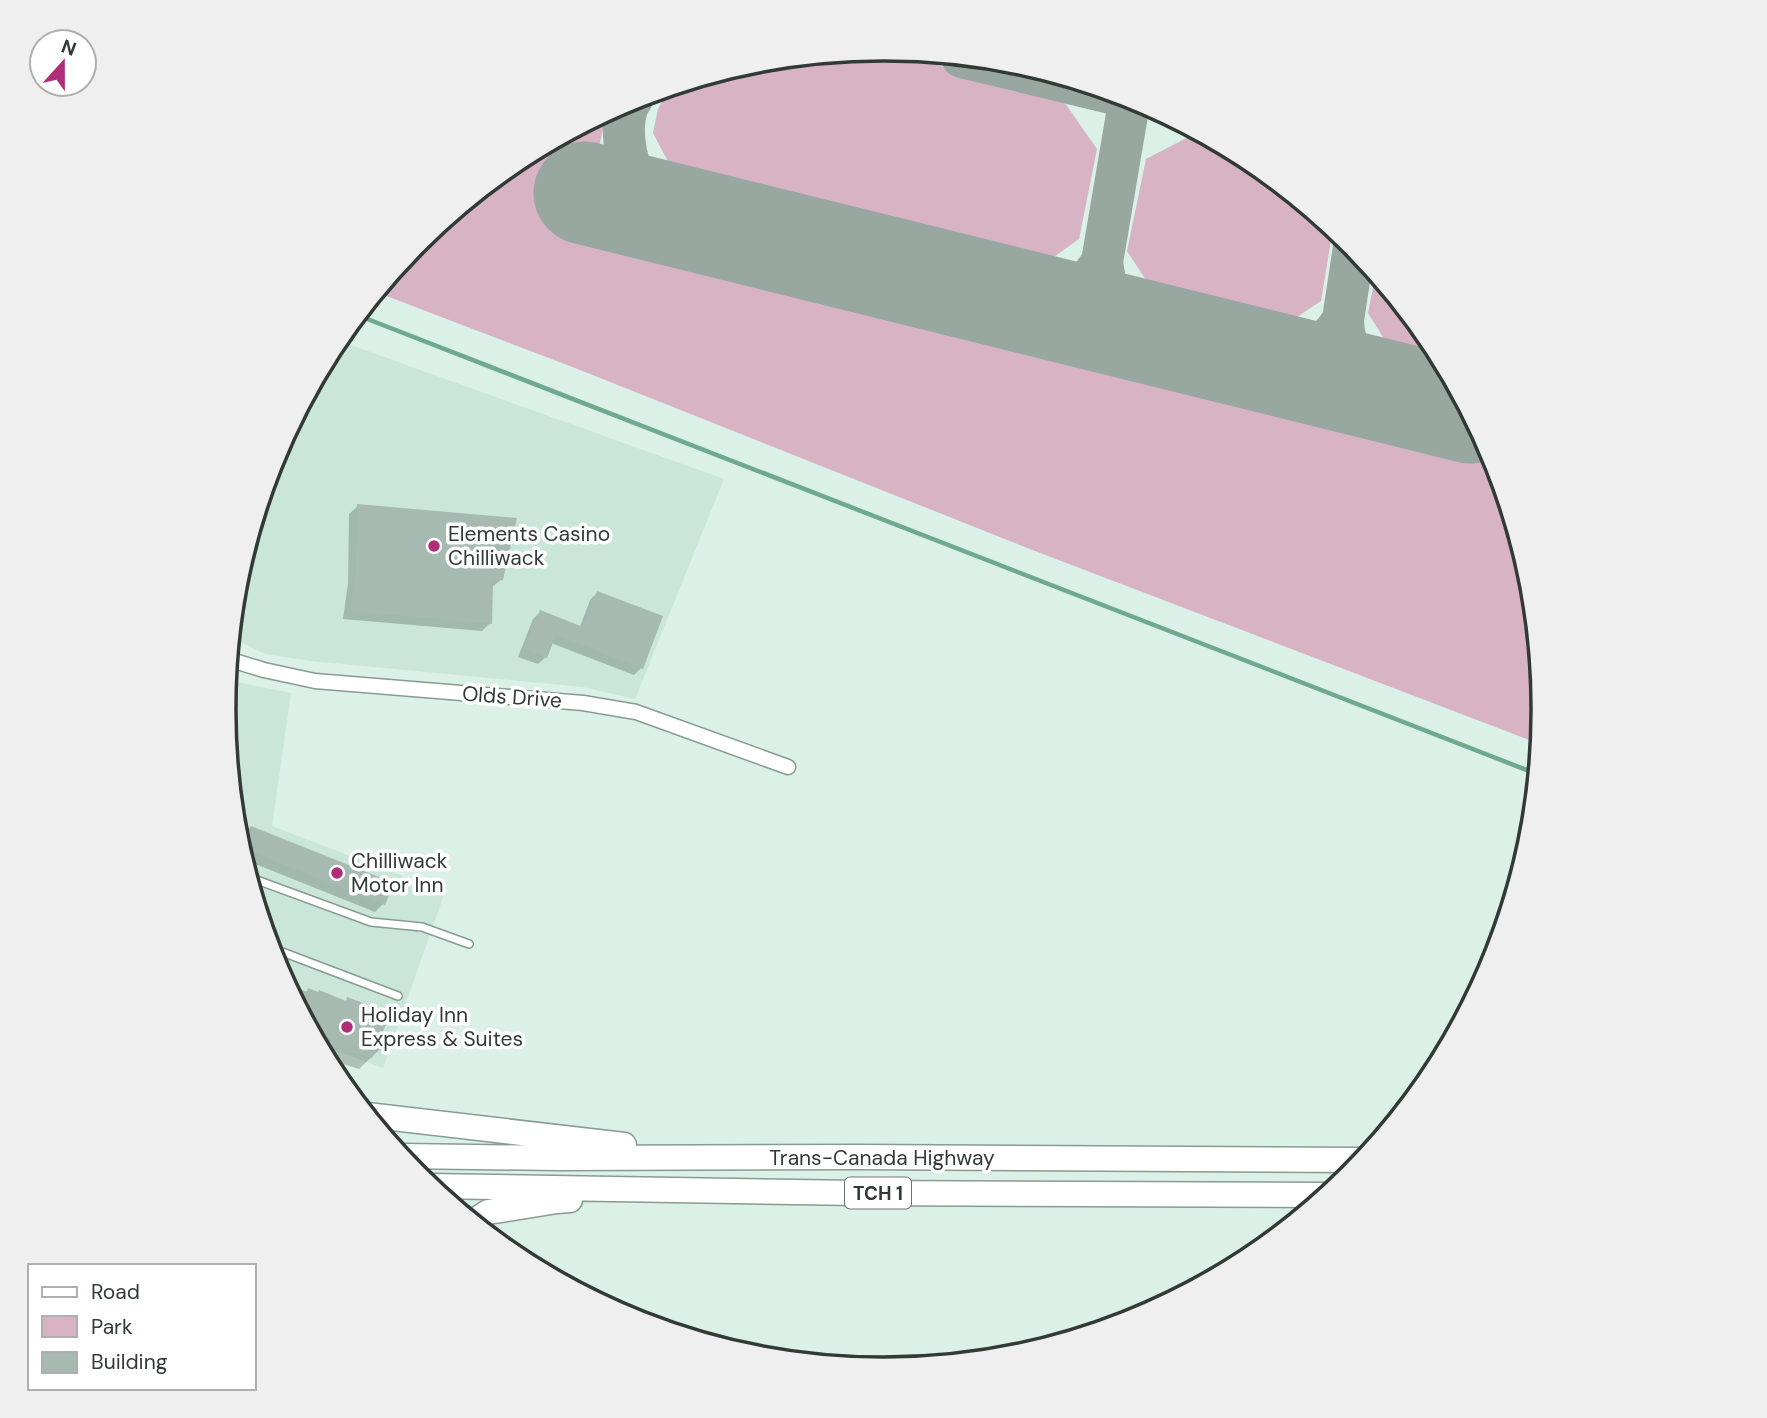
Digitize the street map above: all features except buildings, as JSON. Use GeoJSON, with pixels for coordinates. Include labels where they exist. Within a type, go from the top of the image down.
{"type":"FeatureCollection","features":[{"type":"Feature","properties":{"kind":"highway"},"geometry":{"type":"LineString","coordinates":[[381,1117],[639,1147],[764,1150],[859,1157]]}},
{"type":"Feature","properties":{"kind":"highway","name":"Trans-Canada Highway"},"geometry":{"type":"LineString","coordinates":[[415,1156],[1349,1160]]}},
{"type":"Feature","properties":{"kind":"highway","name":"Trans-Canada Highway"},"geometry":{"type":"LineString","coordinates":[[446,1186],[858,1193],[1312,1195]]}},
{"type":"Feature","properties":{"kind":"highway"},"geometry":{"type":"LineString","coordinates":[[481,1217],[488,1212],[557,1201],[858,1193]]}},
{"type":"Feature","properties":{"kind":"street","name":"Olds Drive"},"geometry":{"type":"LineString","coordinates":[[237,662],[315,681],[583,703],[636,712],[788,767]]}},
{"type":"Feature","properties":{"kind":"lane"},"geometry":{"type":"LineString","coordinates":[[259,881],[370,922],[422,927],[469,944]]}},
{"type":"Feature","properties":{"kind":"lane"},"geometry":{"type":"LineString","coordinates":[[283,952],[398,996]]}},
{"type":"Feature","properties":{"kind":"shaded area"},"geometry":{"type":"Polygon","coordinates":[[[349,344],[724,479],[635,699],[583,687],[311,661],[265,654],[239,641],[248,583],[258,541],[285,461],[323,385],[349,344]]]}},
{"type":"Feature","properties":{"kind":"shaded area"},"geometry":{"type":"Polygon","coordinates":[[[237,682],[291,693],[272,826],[445,892],[383,1068],[333,1049],[285,957],[270,917],[248,835],[237,751],[237,682]]]}},
{"type":"Feature","properties":{"kind":"green space"},"geometry":{"type":"Polygon","coordinates":[[[841,63],[926,63],[1060,96],[1097,149],[1079,239],[1031,273],[682,188],[653,133],[662,101],[675,96],[757,74],[841,63]]]}},
{"type":"Feature","properties":{"kind":"green space"},"geometry":{"type":"Polygon","coordinates":[[[604,125],[577,215],[1470,436],[1497,501],[1519,583],[1530,667],[1530,740],[1035,551],[385,296],[425,251],[489,195],[560,148],[604,125]]]}},
{"type":"Feature","properties":{"kind":"green space"},"geometry":{"type":"Polygon","coordinates":[[[1187,137],[1243,170],[1278,195],[1331,241],[1321,301],[1273,333],[1163,306],[1127,251],[1146,159],[1187,137]]]}},
{"type":"Feature","properties":{"kind":"green space"},"geometry":{"type":"Polygon","coordinates":[[[1374,285],[1422,349],[1440,378],[1403,369],[1368,313],[1374,285]]]}},
{"type":"Feature","properties":{"kind":"waterway"},"geometry":{"type":"LineString","coordinates":[[367,319],[1528,771]]}},
{"type":"Feature","properties":{"kind":"taxiway"},"geometry":{"type":"LineString","coordinates":[[1128,110],[1102,262],[1106,286],[1114,303],[1126,317],[1146,332]]}},
{"type":"Feature","properties":{"kind":"taxiway"},"geometry":{"type":"LineString","coordinates":[[625,116],[624,141],[633,175],[642,188],[676,216]]}},
{"type":"Feature","properties":{"kind":"taxiway"},"geometry":{"type":"LineString","coordinates":[[1352,261],[1343,320],[1347,344],[1364,371],[1391,393]]}},
{"type":"Feature","properties":{"kind":"taxiway"},"geometry":{"type":"LineString","coordinates":[[1039,306],[1056,304],[1070,297],[1088,281],[1102,262]]}},
{"type":"Feature","properties":{"kind":"taxiway"},"geometry":{"type":"LineString","coordinates":[[1264,361],[1300,356],[1319,348],[1343,320]]}},
{"type":"Feature","properties":{"kind":"runway"},"geometry":{"type":"LineString","coordinates":[[585,193],[1456,409]]}},
{"type":"Feature","properties":{"kind":"place","name":"Elements Casino Chilliwack"},"geometry":{"type":"Point","coordinates":[434,546]}},
{"type":"Feature","properties":{"kind":"place","name":"Chilliwack Motor Inn"},"geometry":{"type":"Point","coordinates":[337,873]}},
{"type":"Feature","properties":{"kind":"place","name":"Holiday Inn Express & Suites"},"geometry":{"type":"Point","coordinates":[347,1027]}}]}
